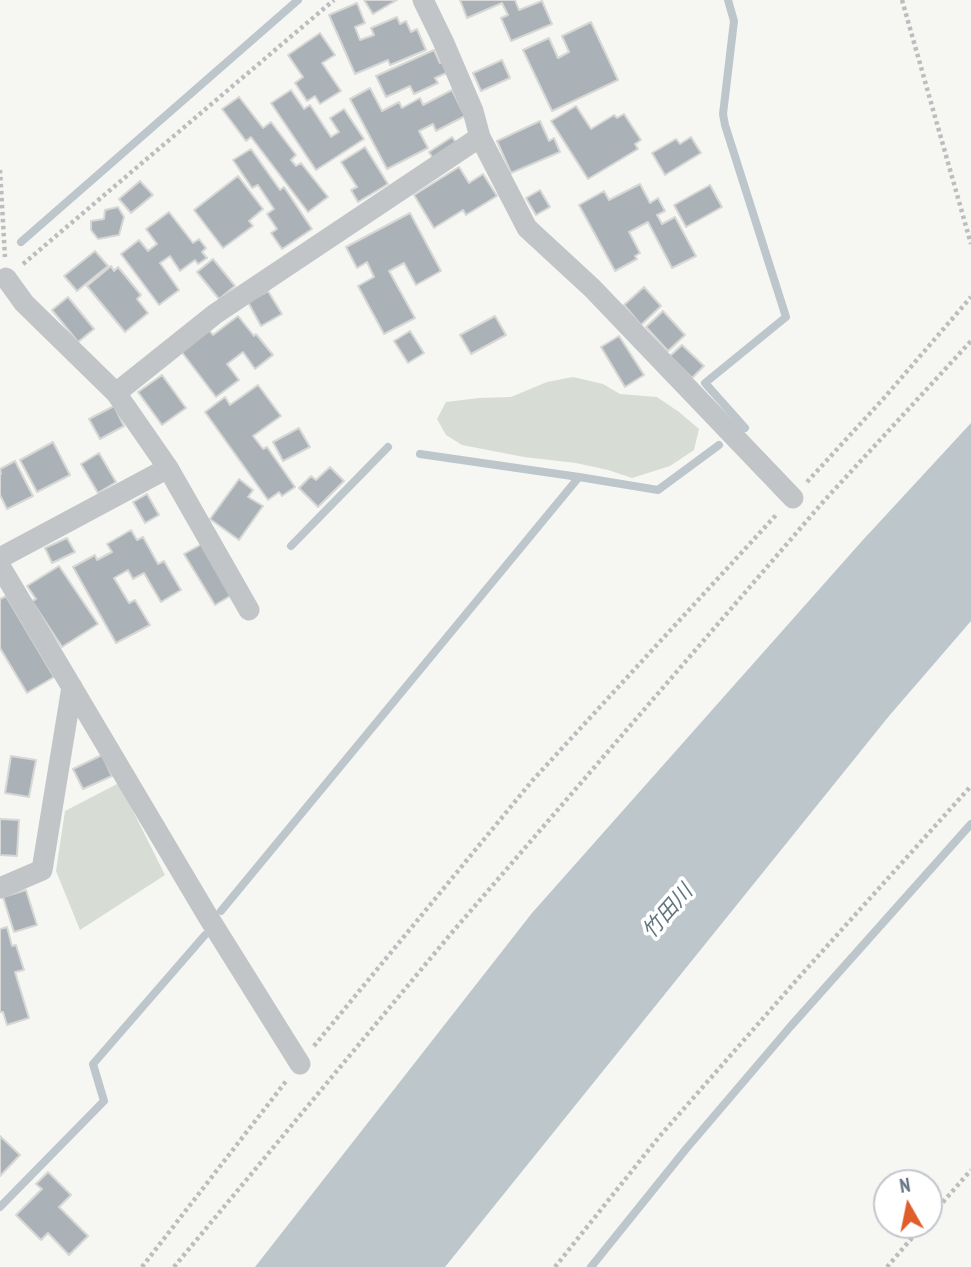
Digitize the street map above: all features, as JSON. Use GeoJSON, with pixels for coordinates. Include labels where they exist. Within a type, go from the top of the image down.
{"type":"FeatureCollection","features":[{"type":"Feature","properties":{"kind":"street"},"geometry":{"type":"LineString","coordinates":[[423,0],[473,111],[480,137],[527,228],[592,288],[793,498]]}},
{"type":"Feature","properties":{"kind":"street"},"geometry":{"type":"LineString","coordinates":[[116,393],[215,314],[480,137]]}},
{"type":"Feature","properties":{"kind":"street"},"geometry":{"type":"LineString","coordinates":[[6,278],[24,303],[116,393],[168,468],[249,610]]}},
{"type":"Feature","properties":{"kind":"street"},"geometry":{"type":"LineString","coordinates":[[0,558],[168,468]]}},
{"type":"Feature","properties":{"kind":"street"},"geometry":{"type":"LineString","coordinates":[[0,566],[207,915],[299,1064]]}},
{"type":"Feature","properties":{"kind":"street"},"geometry":{"type":"LineString","coordinates":[[0,888],[42,870],[72,687]]}},
{"type":"Feature","properties":{"kind":"path"},"geometry":{"type":"LineString","coordinates":[[6,278],[334,0]]}},
{"type":"Feature","properties":{"kind":"path"},"geometry":{"type":"LineString","coordinates":[[902,0],[971,244]]}},
{"type":"Feature","properties":{"kind":"path"},"geometry":{"type":"LineString","coordinates":[[0,170],[6,278]]}},
{"type":"Feature","properties":{"kind":"path"},"geometry":{"type":"LineString","coordinates":[[142,1267],[299,1064],[532,781],[884,398],[971,297]]}},
{"type":"Feature","properties":{"kind":"path"},"geometry":{"type":"LineString","coordinates":[[174,1267],[449,936],[823,502],[971,341]]}},
{"type":"Feature","properties":{"kind":"path"},"geometry":{"type":"LineString","coordinates":[[555,1267],[659,1138],[971,786]]}},
{"type":"Feature","properties":{"kind":"path"},"geometry":{"type":"LineString","coordinates":[[943,1202],[971,1170]]}},
{"type":"Feature","properties":{"kind":"path"},"geometry":{"type":"LineString","coordinates":[[887,1267],[911,1239]]}},
{"type":"Feature","properties":{"kind":"shaded area"},"geometry":{"type":"Polygon","coordinates":[[[573,377],[603,384],[620,394],[657,397],[699,429],[694,450],[670,466],[632,478],[576,463],[524,457],[462,445],[446,435],[437,419],[446,402],[511,397],[547,382],[573,377]]]}},
{"type":"Feature","properties":{"kind":"shaded area"},"geometry":{"type":"Polygon","coordinates":[[[119,783],[165,875],[80,930],[56,871],[65,811],[119,783]]]}},
{"type":"Feature","properties":{"kind":"water","name":"竹田川"},"geometry":{"type":"Polygon","coordinates":[[[971,423],[971,621],[889,716],[445,1267],[255,1267],[532,913],[862,541],[971,423]]]}},
{"type":"Feature","properties":{"kind":"building"},"geometry":{"type":"Polygon","coordinates":[[[364,0],[397,0],[373,14],[364,0]]]}},
{"type":"Feature","properties":{"kind":"building"},"geometry":{"type":"Polygon","coordinates":[[[460,0],[515,0],[519,10],[542,1],[552,24],[511,41],[501,18],[508,15],[502,3],[467,18],[460,0]]]}},
{"type":"Feature","properties":{"kind":"building"},"geometry":{"type":"Polygon","coordinates":[[[357,3],[365,23],[355,27],[360,40],[374,35],[371,28],[397,17],[400,24],[406,21],[411,32],[417,29],[426,50],[390,65],[388,60],[355,74],[329,15],[357,3]]]}},
{"type":"Feature","properties":{"kind":"building"},"geometry":{"type":"Polygon","coordinates":[[[591,22],[618,80],[552,111],[523,50],[549,38],[558,58],[569,52],[562,36],[591,22]]]}},
{"type":"Feature","properties":{"kind":"building"},"geometry":{"type":"Polygon","coordinates":[[[320,33],[335,55],[322,63],[341,91],[320,104],[315,96],[307,101],[295,83],[303,77],[288,55],[320,33]]]}},
{"type":"Feature","properties":{"kind":"building"},"geometry":{"type":"Polygon","coordinates":[[[434,50],[440,63],[446,60],[451,71],[435,78],[438,83],[414,94],[410,86],[386,97],[376,76],[434,50]]]}},
{"type":"Feature","properties":{"kind":"building"},"geometry":{"type":"Polygon","coordinates":[[[502,60],[510,78],[481,91],[473,73],[502,60]]]}},
{"type":"Feature","properties":{"kind":"building"},"geometry":{"type":"Polygon","coordinates":[[[370,88],[382,111],[399,102],[402,108],[420,98],[423,105],[452,90],[465,116],[436,131],[433,124],[419,131],[428,148],[387,169],[350,99],[370,88]]]}},
{"type":"Feature","properties":{"kind":"building"},"geometry":{"type":"Polygon","coordinates":[[[291,90],[304,109],[310,105],[331,137],[339,132],[330,118],[344,109],[364,139],[316,170],[271,103],[291,90]]]}},
{"type":"Feature","properties":{"kind":"building"},"geometry":{"type":"Polygon","coordinates":[[[239,97],[263,128],[271,122],[296,155],[291,160],[296,166],[301,163],[328,197],[308,212],[251,137],[246,141],[222,109],[239,97]]]}},
{"type":"Feature","properties":{"kind":"building"},"geometry":{"type":"Polygon","coordinates":[[[576,106],[591,129],[614,115],[617,118],[624,114],[641,140],[635,144],[638,149],[588,179],[551,121],[576,106]]]}},
{"type":"Feature","properties":{"kind":"building"},"geometry":{"type":"Polygon","coordinates":[[[540,121],[549,141],[554,138],[560,152],[511,173],[497,141],[540,121]]]}},
{"type":"Feature","properties":{"kind":"building"},"geometry":{"type":"Polygon","coordinates":[[[452,137],[458,145],[434,160],[429,152],[452,137]]]}},
{"type":"Feature","properties":{"kind":"building"},"geometry":{"type":"Polygon","coordinates":[[[691,137],[701,153],[665,175],[652,153],[676,139],[680,144],[691,137]]]}},
{"type":"Feature","properties":{"kind":"building"},"geometry":{"type":"Polygon","coordinates":[[[365,147],[388,184],[358,202],[351,190],[357,187],[341,162],[365,147]]]}},
{"type":"Feature","properties":{"kind":"building"},"geometry":{"type":"Polygon","coordinates":[[[251,149],[280,190],[284,187],[312,229],[282,249],[271,233],[277,229],[267,214],[274,209],[258,185],[252,188],[233,160],[251,149]]]}},
{"type":"Feature","properties":{"kind":"building"},"geometry":{"type":"Polygon","coordinates":[[[459,167],[469,183],[483,174],[497,196],[466,215],[463,210],[434,228],[414,195],[459,167]]]}},
{"type":"Feature","properties":{"kind":"building"},"geometry":{"type":"Polygon","coordinates":[[[238,176],[263,209],[249,221],[253,226],[223,248],[194,210],[238,176]]]}},
{"type":"Feature","properties":{"kind":"building"},"geometry":{"type":"Polygon","coordinates":[[[140,181],[153,195],[131,213],[119,199],[140,181]]]}},
{"type":"Feature","properties":{"kind":"building"},"geometry":{"type":"Polygon","coordinates":[[[640,184],[650,203],[658,198],[665,211],[657,215],[662,224],[675,217],[696,256],[672,268],[648,222],[629,232],[640,253],[635,256],[637,259],[615,271],[579,205],[604,191],[609,200],[640,184]]]}},
{"type":"Feature","properties":{"kind":"building"},"geometry":{"type":"Polygon","coordinates":[[[710,185],[722,207],[686,227],[674,205],[710,185]]]}},
{"type":"Feature","properties":{"kind":"building"},"geometry":{"type":"Polygon","coordinates":[[[540,190],[550,207],[536,215],[526,198],[540,190]]]}},
{"type":"Feature","properties":{"kind":"building"},"geometry":{"type":"Polygon","coordinates":[[[118,207],[124,217],[119,235],[98,239],[91,230],[91,221],[104,219],[105,210],[118,207]]]}},
{"type":"Feature","properties":{"kind":"building"},"geometry":{"type":"Polygon","coordinates":[[[169,212],[193,243],[199,239],[206,248],[202,252],[207,258],[198,264],[195,260],[180,271],[170,256],[160,263],[179,290],[159,305],[121,254],[139,240],[148,251],[157,244],[146,229],[169,212]]]}},
{"type":"Feature","properties":{"kind":"building"},"geometry":{"type":"Polygon","coordinates":[[[410,213],[441,271],[416,285],[404,263],[389,271],[415,318],[384,334],[358,286],[374,277],[367,262],[357,268],[346,247],[410,213]]]}},
{"type":"Feature","properties":{"kind":"building"},"geometry":{"type":"Polygon","coordinates":[[[95,251],[108,266],[77,291],[64,276],[95,251]]]}},
{"type":"Feature","properties":{"kind":"building"},"geometry":{"type":"Polygon","coordinates":[[[213,259],[235,286],[219,299],[197,272],[213,259]]]}},
{"type":"Feature","properties":{"kind":"building"},"geometry":{"type":"Polygon","coordinates":[[[111,266],[114,271],[118,267],[141,295],[137,299],[148,313],[125,332],[87,286],[111,266]]]}},
{"type":"Feature","properties":{"kind":"building"},"geometry":{"type":"Polygon","coordinates":[[[644,287],[661,306],[641,325],[624,305],[644,287]]]}},
{"type":"Feature","properties":{"kind":"building"},"geometry":{"type":"Polygon","coordinates":[[[268,291],[282,314],[261,326],[248,302],[268,291]]]}},
{"type":"Feature","properties":{"kind":"building"},"geometry":{"type":"Polygon","coordinates":[[[68,297],[94,329],[78,342],[52,310],[68,297]]]}},
{"type":"Feature","properties":{"kind":"building"},"geometry":{"type":"Polygon","coordinates":[[[663,311],[685,335],[668,351],[646,327],[663,311]]]}},
{"type":"Feature","properties":{"kind":"building"},"geometry":{"type":"Polygon","coordinates":[[[238,316],[273,355],[255,369],[243,352],[227,364],[239,380],[216,397],[181,351],[209,330],[213,335],[238,316]]]}},
{"type":"Feature","properties":{"kind":"building"},"geometry":{"type":"Polygon","coordinates":[[[495,316],[506,335],[471,354],[460,335],[495,316]]]}},
{"type":"Feature","properties":{"kind":"building"},"geometry":{"type":"Polygon","coordinates":[[[410,331],[424,353],[408,363],[394,341],[410,331]]]}},
{"type":"Feature","properties":{"kind":"building"},"geometry":{"type":"Polygon","coordinates":[[[619,336],[644,375],[625,387],[601,347],[619,336]]]}},
{"type":"Feature","properties":{"kind":"building"},"geometry":{"type":"Polygon","coordinates":[[[682,345],[704,366],[692,378],[670,356],[682,345]]]}},
{"type":"Feature","properties":{"kind":"building"},"geometry":{"type":"Polygon","coordinates":[[[162,375],[186,408],[162,425],[138,392],[162,375]]]}},
{"type":"Feature","properties":{"kind":"building"},"geometry":{"type":"Polygon","coordinates":[[[258,385],[281,416],[253,436],[263,449],[267,447],[295,487],[282,496],[279,492],[268,500],[205,412],[225,397],[230,405],[258,385]]]}},
{"type":"Feature","properties":{"kind":"building"},"geometry":{"type":"Polygon","coordinates":[[[114,406],[124,426],[100,439],[89,419],[114,406]]]}},
{"type":"Feature","properties":{"kind":"building"},"geometry":{"type":"Polygon","coordinates":[[[299,428],[310,447],[283,461],[273,442],[299,428]]]}},
{"type":"Feature","properties":{"kind":"building"},"geometry":{"type":"Polygon","coordinates":[[[53,442],[70,475],[37,492],[20,460],[53,442]]]}},
{"type":"Feature","properties":{"kind":"building"},"geometry":{"type":"Polygon","coordinates":[[[99,453],[116,482],[98,493],[81,464],[99,453]]]}},
{"type":"Feature","properties":{"kind":"building"},"geometry":{"type":"Polygon","coordinates":[[[15,461],[33,496],[7,509],[0,495],[0,469],[15,461]]]}},
{"type":"Feature","properties":{"kind":"building"},"geometry":{"type":"Polygon","coordinates":[[[330,467],[344,481],[318,507],[299,488],[311,476],[316,480],[330,467]]]}},
{"type":"Feature","properties":{"kind":"building"},"geometry":{"type":"Polygon","coordinates":[[[239,479],[253,490],[248,497],[263,506],[239,540],[210,519],[239,479]]]}},
{"type":"Feature","properties":{"kind":"building"},"geometry":{"type":"Polygon","coordinates":[[[147,494],[159,515],[145,523],[133,502],[147,494]]]}},
{"type":"Feature","properties":{"kind":"building"},"geometry":{"type":"Polygon","coordinates":[[[131,530],[137,540],[143,537],[158,564],[164,561],[181,590],[161,602],[144,573],[133,579],[128,570],[114,578],[129,603],[135,600],[150,625],[116,643],[73,567],[95,555],[97,560],[112,552],[107,544],[131,530]]]}},
{"type":"Feature","properties":{"kind":"building"},"geometry":{"type":"Polygon","coordinates":[[[67,538],[75,552],[52,563],[45,548],[67,538]]]}},
{"type":"Feature","properties":{"kind":"building"},"geometry":{"type":"Polygon","coordinates":[[[202,544],[232,595],[215,605],[184,554],[202,544]]]}},
{"type":"Feature","properties":{"kind":"building"},"geometry":{"type":"Polygon","coordinates":[[[59,566],[98,624],[62,647],[32,601],[36,599],[27,586],[59,566]]]}},
{"type":"Feature","properties":{"kind":"building"},"geometry":{"type":"Polygon","coordinates":[[[6,596],[54,677],[27,693],[0,648],[0,599],[6,596]]]}},
{"type":"Feature","properties":{"kind":"building"},"geometry":{"type":"Polygon","coordinates":[[[102,755],[112,776],[83,789],[73,769],[102,755]]]}},
{"type":"Feature","properties":{"kind":"building"},"geometry":{"type":"Polygon","coordinates":[[[11,756],[36,760],[29,797],[5,793],[11,756]]]}},
{"type":"Feature","properties":{"kind":"building"},"geometry":{"type":"Polygon","coordinates":[[[0,819],[19,820],[17,856],[0,855],[0,819]]]}},
{"type":"Feature","properties":{"kind":"building"},"geometry":{"type":"Polygon","coordinates":[[[26,890],[37,925],[14,932],[3,897],[26,890]]]}},
{"type":"Feature","properties":{"kind":"building"},"geometry":{"type":"Polygon","coordinates":[[[7,927],[12,946],[16,945],[24,970],[15,972],[29,1018],[7,1025],[3,1012],[0,1012],[0,929],[7,927]]]}},
{"type":"Feature","properties":{"kind":"building"},"geometry":{"type":"Polygon","coordinates":[[[0,1136],[20,1155],[0,1176],[0,1136]]]}},
{"type":"Feature","properties":{"kind":"building"},"geometry":{"type":"Polygon","coordinates":[[[48,1172],[71,1195],[59,1207],[88,1236],[69,1255],[48,1233],[41,1240],[16,1215],[42,1189],[36,1184],[48,1172]]]}},
{"type":"Feature","properties":{"kind":"waterway"},"geometry":{"type":"LineString","coordinates":[[21,242],[298,0]]}},
{"type":"Feature","properties":{"kind":"waterway"},"geometry":{"type":"LineString","coordinates":[[728,0],[734,21],[723,114],[725,125],[786,317],[705,383],[745,428]]}},
{"type":"Feature","properties":{"kind":"waterway"},"geometry":{"type":"LineString","coordinates":[[221,911],[579,477],[658,490],[719,445]]}},
{"type":"Feature","properties":{"kind":"waterway"},"geometry":{"type":"LineString","coordinates":[[291,546],[388,447]]}},
{"type":"Feature","properties":{"kind":"waterway"},"geometry":{"type":"LineString","coordinates":[[420,454],[579,477]]}},
{"type":"Feature","properties":{"kind":"waterway"},"geometry":{"type":"LineString","coordinates":[[591,1267],[686,1149],[790,1027],[971,824]]}},
{"type":"Feature","properties":{"kind":"waterway"},"geometry":{"type":"LineString","coordinates":[[0,1207],[104,1101],[93,1064],[205,935]]}}]}
